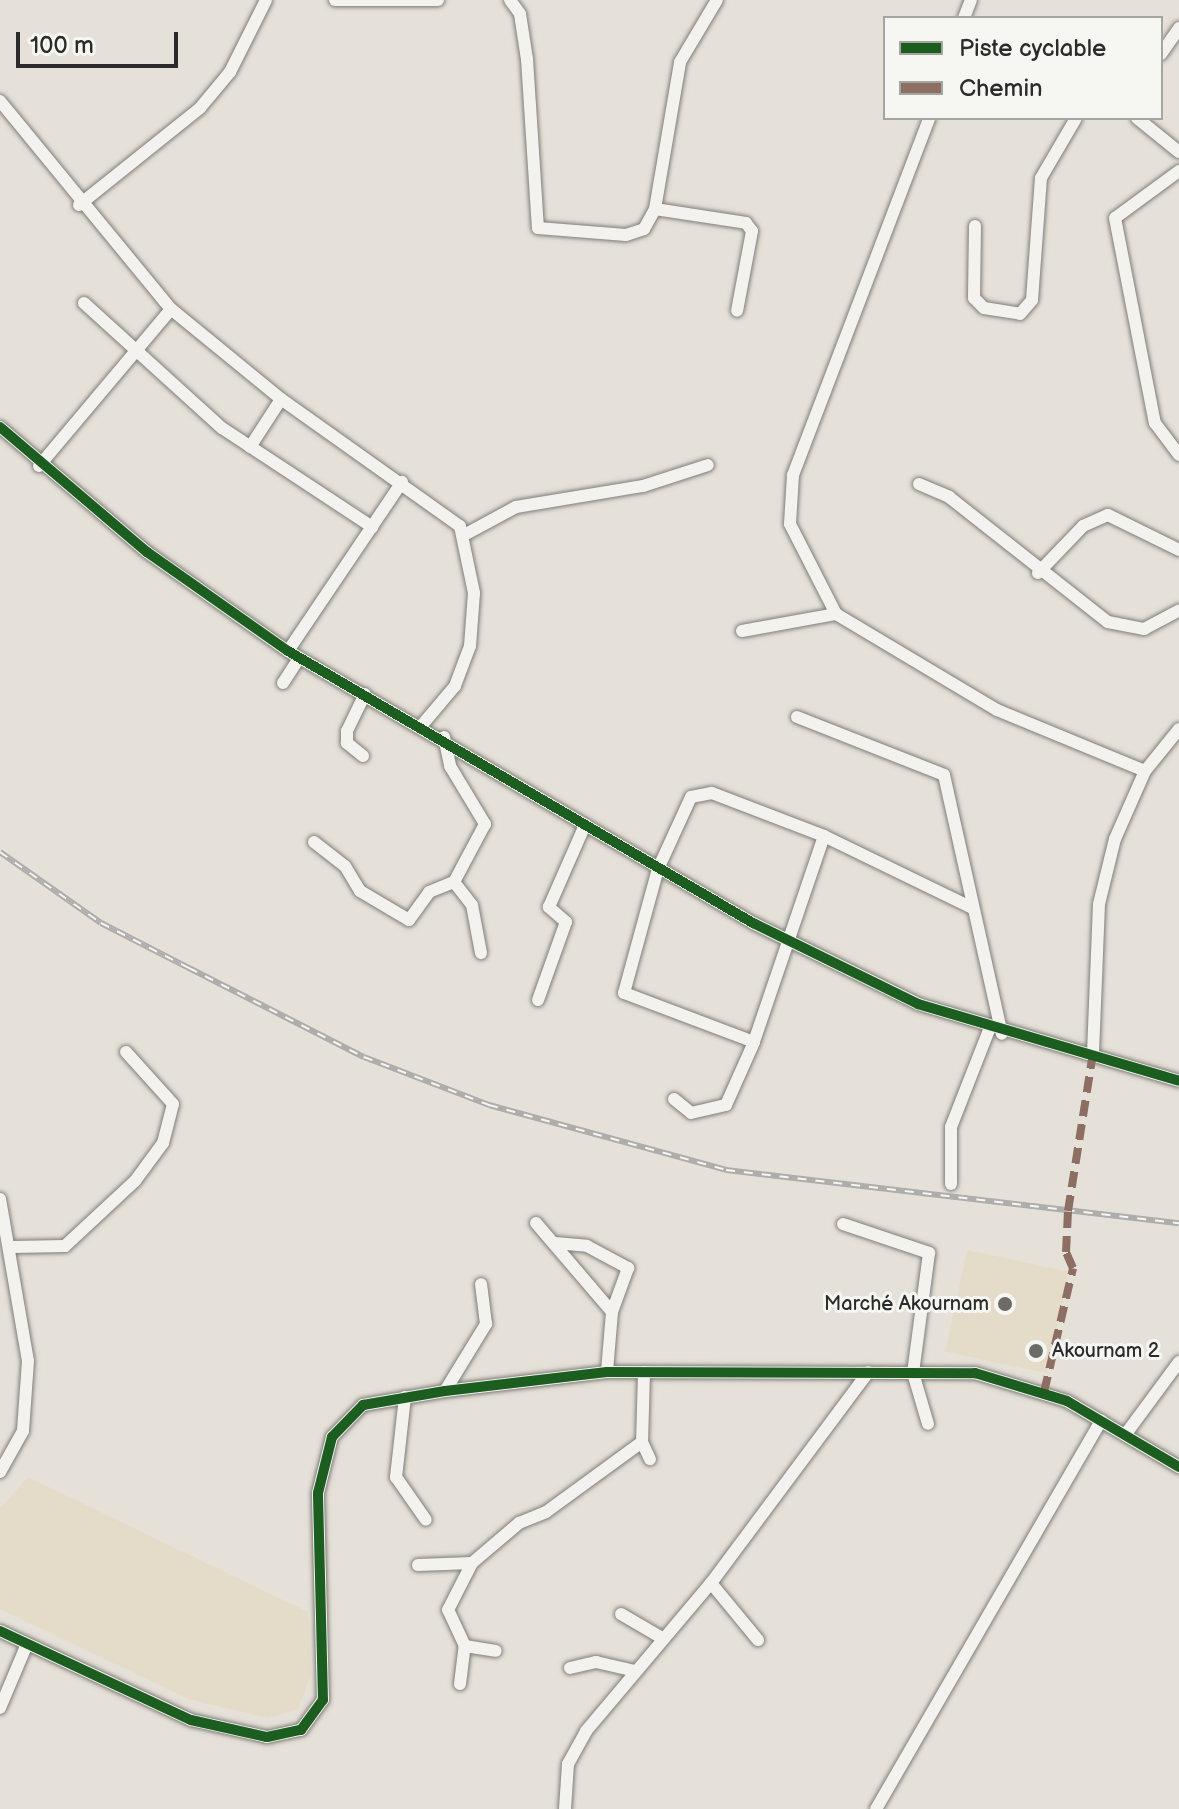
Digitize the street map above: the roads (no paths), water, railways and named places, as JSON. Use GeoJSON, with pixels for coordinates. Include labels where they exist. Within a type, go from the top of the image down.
{"type":"FeatureCollection","features":[{"type":"Feature","properties":{"kind":"street"},"geometry":{"type":"LineString","coordinates":[[79,205],[200,108],[230,72],[266,0]]}},
{"type":"Feature","properties":{"kind":"street"},"geometry":{"type":"LineString","coordinates":[[335,0],[438,0]]}},
{"type":"Feature","properties":{"kind":"street"},"geometry":{"type":"LineString","coordinates":[[510,0],[520,14],[527,59],[538,228],[636,235],[655,209],[680,62],[717,0]]}},
{"type":"Feature","properties":{"kind":"street"},"geometry":{"type":"LineString","coordinates":[[1163,51],[1179,28]]}},
{"type":"Feature","properties":{"kind":"street"},"geometry":{"type":"LineString","coordinates":[[0,101],[79,205],[171,309],[281,399],[402,482],[466,534],[470,646],[455,686],[422,725]]}},
{"type":"Feature","properties":{"kind":"street"},"geometry":{"type":"LineString","coordinates":[[928,120],[793,475],[790,524],[836,614],[997,710],[1145,771]]}},
{"type":"Feature","properties":{"kind":"street"},"geometry":{"type":"LineString","coordinates":[[975,226],[974,298],[984,308],[1020,314],[1032,300],[1041,178],[1075,120]]}},
{"type":"Feature","properties":{"kind":"street"},"geometry":{"type":"LineString","coordinates":[[1139,120],[1179,152]]}},
{"type":"Feature","properties":{"kind":"street"},"geometry":{"type":"LineString","coordinates":[[1179,171],[1115,218],[1155,423],[1179,455]]}},
{"type":"Feature","properties":{"kind":"street"},"geometry":{"type":"LineString","coordinates":[[655,209],[746,223],[752,231],[737,311]]}},
{"type":"Feature","properties":{"kind":"street"},"geometry":{"type":"LineString","coordinates":[[84,303],[135,352],[250,447],[372,527]]}},
{"type":"Feature","properties":{"kind":"street"},"geometry":{"type":"LineString","coordinates":[[39,466],[171,309]]}},
{"type":"Feature","properties":{"kind":"street"},"geometry":{"type":"LineString","coordinates":[[250,447],[281,399]]}},
{"type":"Feature","properties":{"kind":"street"},"geometry":{"type":"LineString","coordinates":[[0,427],[39,466],[294,654],[444,737],[658,869],[790,944],[989,1030],[1093,1053],[1179,1081]]}},
{"type":"Feature","properties":{"kind":"street"},"geometry":{"type":"LineString","coordinates":[[466,534],[516,507],[643,486],[708,465]]}},
{"type":"Feature","properties":{"kind":"street"},"geometry":{"type":"LineString","coordinates":[[283,683],[294,654],[402,482]]}},
{"type":"Feature","properties":{"kind":"street"},"geometry":{"type":"LineString","coordinates":[[919,484],[949,497],[1084,608],[1130,629],[1144,629],[1179,610]]}},
{"type":"Feature","properties":{"kind":"street"},"geometry":{"type":"LineString","coordinates":[[1038,573],[1083,526],[1108,515],[1179,550]]}},
{"type":"Feature","properties":{"kind":"street"},"geometry":{"type":"LineString","coordinates":[[742,631],[836,614]]}},
{"type":"Feature","properties":{"kind":"street"},"geometry":{"type":"LineString","coordinates":[[363,756],[347,743],[347,731],[365,694]]}},
{"type":"Feature","properties":{"kind":"street"},"geometry":{"type":"LineString","coordinates":[[797,717],[944,775],[1002,1034]]}},
{"type":"Feature","properties":{"kind":"street"},"geometry":{"type":"LineString","coordinates":[[1093,1053],[1099,904],[1115,839],[1145,771],[1179,729]]}},
{"type":"Feature","properties":{"kind":"street"},"geometry":{"type":"LineString","coordinates":[[314,842],[345,866],[360,891],[409,920],[429,892],[454,882],[485,824],[450,766],[444,737]]}},
{"type":"Feature","properties":{"kind":"street"},"geometry":{"type":"LineString","coordinates":[[754,1042],[641,1006],[624,993],[658,869],[691,797],[712,793],[824,836],[972,908]]}},
{"type":"Feature","properties":{"kind":"street"},"geometry":{"type":"LineString","coordinates":[[538,1000],[566,922],[549,907],[585,825]]}},
{"type":"Feature","properties":{"kind":"street"},"geometry":{"type":"LineString","coordinates":[[674,1099],[691,1113],[726,1105],[754,1042],[790,944],[824,836]]}},
{"type":"Feature","properties":{"kind":"street"},"geometry":{"type":"LineString","coordinates":[[454,882],[472,905],[481,953]]}},
{"type":"Feature","properties":{"kind":"street"},"geometry":{"type":"LineString","coordinates":[[951,1184],[951,1127],[989,1030]]}},
{"type":"Feature","properties":{"kind":"street"},"geometry":{"type":"LineString","coordinates":[[13,1247],[65,1246],[163,1143],[173,1104],[126,1052]]}},
{"type":"Feature","properties":{"kind":"street"},"geometry":{"type":"LineString","coordinates":[[0,1199],[13,1247],[28,1389],[23,1431],[0,1472]]}},
{"type":"Feature","properties":{"kind":"street"},"geometry":{"type":"LineString","coordinates":[[536,1223],[612,1312]]}},
{"type":"Feature","properties":{"kind":"street"},"geometry":{"type":"LineString","coordinates":[[843,1224],[929,1253],[913,1373],[928,1424]]}},
{"type":"Feature","properties":{"kind":"street"},"geometry":{"type":"LineString","coordinates":[[555,1243],[570,1240],[625,1260],[631,1276],[612,1312],[607,1372]]}},
{"type":"Feature","properties":{"kind":"street"},"geometry":{"type":"LineString","coordinates":[[445,1391],[486,1324],[481,1284]]}},
{"type":"Feature","properties":{"kind":"street"},"geometry":{"type":"LineString","coordinates":[[1125,1435],[1179,1362]]}},
{"type":"Feature","properties":{"kind":"street"},"geometry":{"type":"LineString","coordinates":[[0,1631],[232,1732],[267,1737],[309,1725],[324,1681],[319,1471],[347,1417],[363,1405],[445,1391],[607,1372],[868,1372],[1004,1378],[1101,1421],[1179,1467]]}},
{"type":"Feature","properties":{"kind":"street"},"geometry":{"type":"LineString","coordinates":[[644,1372],[642,1442],[650,1459]]}},
{"type":"Feature","properties":{"kind":"street"},"geometry":{"type":"LineString","coordinates":[[565,1809],[576,1746],[634,1671],[711,1583],[868,1372]]}},
{"type":"Feature","properties":{"kind":"street"},"geometry":{"type":"LineString","coordinates":[[405,1397],[396,1477],[426,1520]]}},
{"type":"Feature","properties":{"kind":"street"},"geometry":{"type":"LineString","coordinates":[[876,1809],[1101,1421]]}},
{"type":"Feature","properties":{"kind":"street"},"geometry":{"type":"LineString","coordinates":[[460,1684],[465,1646],[448,1610],[472,1563],[519,1523],[546,1512],[642,1442]]}},
{"type":"Feature","properties":{"kind":"street"},"geometry":{"type":"LineString","coordinates":[[418,1565],[472,1563]]}},
{"type":"Feature","properties":{"kind":"street"},"geometry":{"type":"LineString","coordinates":[[711,1583],[758,1640]]}},
{"type":"Feature","properties":{"kind":"street"},"geometry":{"type":"LineString","coordinates":[[621,1614],[662,1638]]}},
{"type":"Feature","properties":{"kind":"street"},"geometry":{"type":"LineString","coordinates":[[0,1708],[27,1644]]}},
{"type":"Feature","properties":{"kind":"street"},"geometry":{"type":"LineString","coordinates":[[465,1646],[496,1651]]}},
{"type":"Feature","properties":{"kind":"street"},"geometry":{"type":"LineString","coordinates":[[570,1668],[604,1662],[634,1671]]}},
{"type":"Feature","properties":{"kind":"railway"},"geometry":{"type":"LineString","coordinates":[[0,852],[101,923],[364,1057],[489,1105],[726,1170],[1179,1223]]}},
{"type":"Feature","properties":{"kind":"place","name":"Marché Akournam"},"geometry":{"type":"Point","coordinates":[1005,1304]}},
{"type":"Feature","properties":{"kind":"place","name":"Akournam 2"},"geometry":{"type":"Point","coordinates":[1036,1351]}}]}
